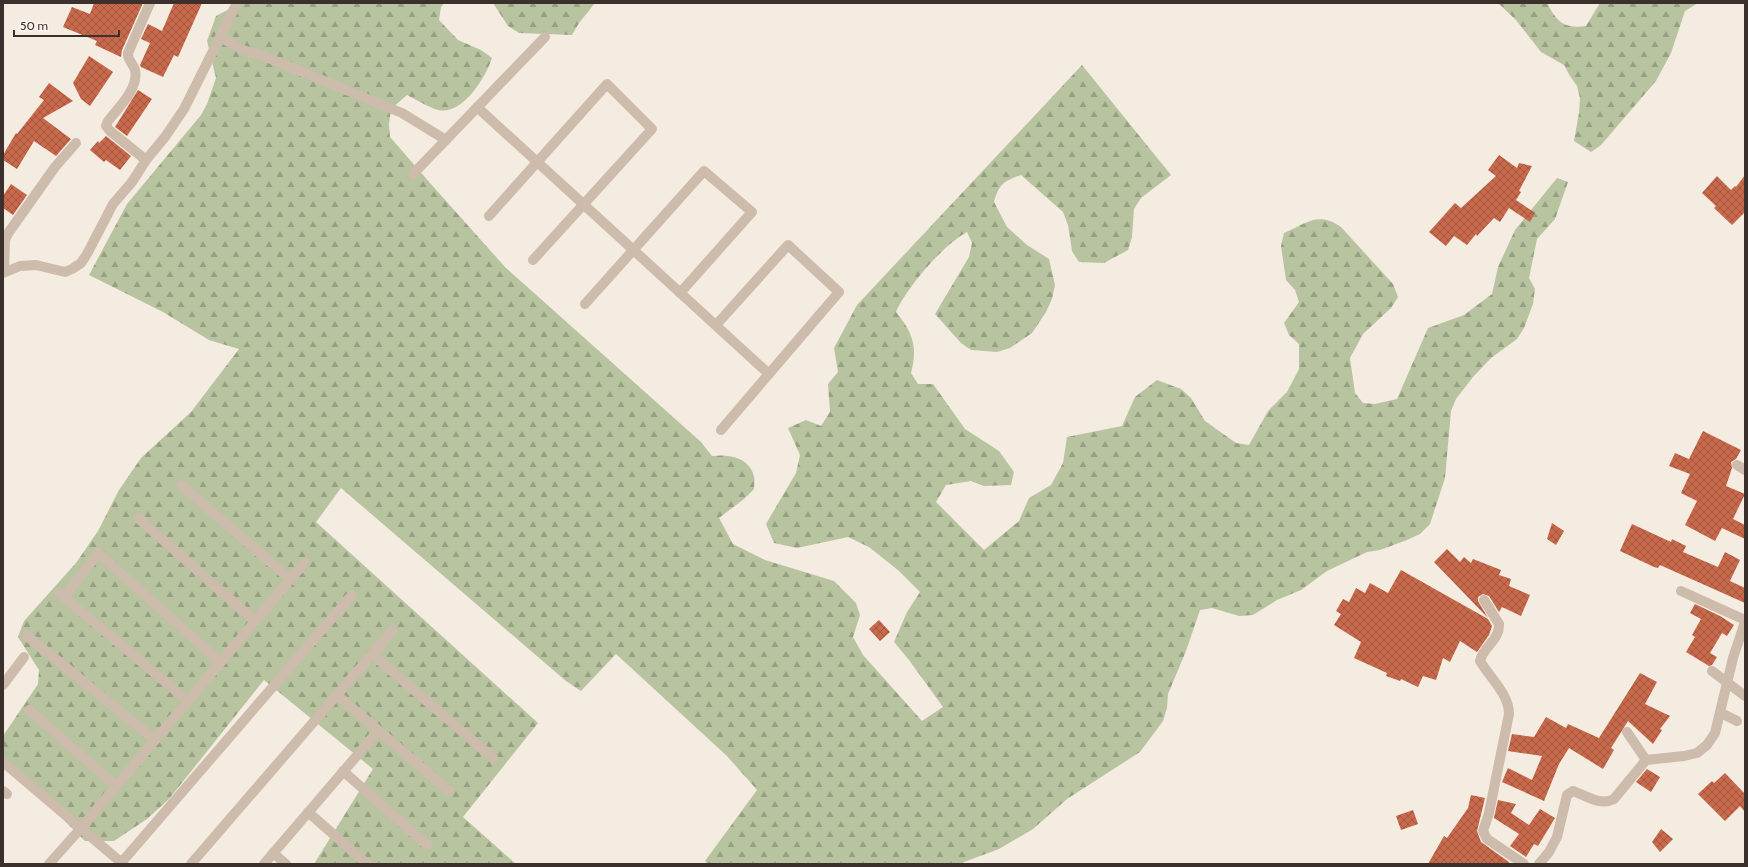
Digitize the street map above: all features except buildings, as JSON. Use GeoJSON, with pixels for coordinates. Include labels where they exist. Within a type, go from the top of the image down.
{"type":"FeatureCollection","features":[{"type":"Feature","properties":{"kind":"street"},"geometry":{"type":"LineString","coordinates":[[146,160],[110,131],[106,126],[134,85],[134,68],[127,57],[150,3]]}},
{"type":"Feature","properties":{"kind":"street"},"geometry":{"type":"LineString","coordinates":[[76,143],[55,167],[9,232],[5,240],[3,272],[20,266],[36,265],[65,272],[81,263],[113,204],[132,182],[146,160],[165,137],[184,109],[237,3]]}},
{"type":"Feature","properties":{"kind":"street"},"geometry":{"type":"LineString","coordinates":[[413,174],[545,36]]}},
{"type":"Feature","properties":{"kind":"street"},"geometry":{"type":"LineString","coordinates":[[220,37],[243,50],[266,56],[402,113],[446,140]]}},
{"type":"Feature","properties":{"kind":"street"},"geometry":{"type":"LineString","coordinates":[[489,216],[607,84],[652,129],[533,260]]}},
{"type":"Feature","properties":{"kind":"street"},"geometry":{"type":"LineString","coordinates":[[477,107],[769,374]]}},
{"type":"Feature","properties":{"kind":"street"},"geometry":{"type":"LineString","coordinates":[[585,304],[704,171],[752,212],[680,293]]}},
{"type":"Feature","properties":{"kind":"street"},"geometry":{"type":"LineString","coordinates":[[716,325],[788,245],[839,292],[721,430]]}},
{"type":"Feature","properties":{"kind":"street"},"geometry":{"type":"LineString","coordinates":[[181,485],[290,579]]}},
{"type":"Feature","properties":{"kind":"street"},"geometry":{"type":"LineString","coordinates":[[139,519],[255,621]]}},
{"type":"Feature","properties":{"kind":"street"},"geometry":{"type":"LineString","coordinates":[[188,701],[61,594],[98,553],[220,662]]}},
{"type":"Feature","properties":{"kind":"street"},"geometry":{"type":"LineString","coordinates":[[49,864],[305,562]]}},
{"type":"Feature","properties":{"kind":"street"},"geometry":{"type":"LineString","coordinates":[[1539,864],[1549,852],[1557,837],[1567,795],[1574,791],[1602,802],[1609,802],[1614,799],[1646,760],[1698,753],[1707,745],[1715,733],[1729,682],[1733,658],[1745,621],[1681,591]]}},
{"type":"Feature","properties":{"kind":"street"},"geometry":{"type":"LineString","coordinates":[[3,762],[122,863],[352,595]]}},
{"type":"Feature","properties":{"kind":"street"},"geometry":{"type":"LineString","coordinates":[[1484,600],[1500,624],[1500,627],[1496,638],[1481,656],[1480,661],[1505,697],[1509,706],[1509,714],[1489,813],[1483,831],[1487,839],[1524,864]]}},
{"type":"Feature","properties":{"kind":"street"},"geometry":{"type":"LineString","coordinates":[[191,864],[393,630]]}},
{"type":"Feature","properties":{"kind":"street"},"geometry":{"type":"LineString","coordinates":[[26,636],[155,740]]}},
{"type":"Feature","properties":{"kind":"street"},"geometry":{"type":"LineString","coordinates":[[372,654],[493,758]]}},
{"type":"Feature","properties":{"kind":"street"},"geometry":{"type":"LineString","coordinates":[[3,685],[24,657]]}},
{"type":"Feature","properties":{"kind":"street"},"geometry":{"type":"LineString","coordinates":[[1712,671],[1729,682],[1745,696]]}},
{"type":"Feature","properties":{"kind":"street"},"geometry":{"type":"LineString","coordinates":[[338,695],[449,791]]}},
{"type":"Feature","properties":{"kind":"street"},"geometry":{"type":"LineString","coordinates":[[29,710],[116,786]]}},
{"type":"Feature","properties":{"kind":"street"},"geometry":{"type":"LineString","coordinates":[[1720,713],[1737,721]]}},
{"type":"Feature","properties":{"kind":"street"},"geometry":{"type":"LineString","coordinates":[[264,864],[378,731]]}},
{"type":"Feature","properties":{"kind":"street"},"geometry":{"type":"LineString","coordinates":[[1626,732],[1646,760]]}},
{"type":"Feature","properties":{"kind":"street"},"geometry":{"type":"LineString","coordinates":[[343,771],[427,845]]}},
{"type":"Feature","properties":{"kind":"street"},"geometry":{"type":"LineString","coordinates":[[308,812],[367,864]]}},
{"type":"Feature","properties":{"kind":"street"},"geometry":{"type":"LineString","coordinates":[[273,853],[286,864]]}},
{"type":"Feature","properties":{"kind":"green space"},"geometry":{"type":"Polygon","coordinates":[[[241,3],[444,3],[441,7],[439,20],[458,40],[481,50],[492,58],[489,66],[472,93],[456,107],[447,110],[438,110],[407,95],[391,109],[389,124],[390,137],[505,267],[701,442],[712,456],[731,456],[748,465],[754,476],[754,489],[744,499],[719,518],[733,544],[765,560],[834,581],[856,603],[860,615],[853,637],[863,655],[922,721],[943,707],[894,642],[907,612],[920,592],[899,571],[869,547],[848,537],[797,548],[774,543],[766,524],[796,473],[800,455],[788,428],[806,420],[821,426],[830,412],[828,384],[838,372],[834,348],[857,305],[1082,65],[1171,175],[1141,198],[1134,209],[1132,237],[1128,250],[1104,263],[1079,262],[1072,251],[1068,225],[1063,212],[1021,175],[1006,181],[1000,187],[994,202],[1007,227],[1027,245],[1049,259],[1055,285],[1052,299],[1046,312],[1032,333],[1010,348],[997,352],[971,350],[961,343],[935,314],[969,257],[972,243],[967,232],[947,246],[937,256],[908,291],[896,312],[910,334],[914,348],[911,373],[918,384],[933,384],[965,429],[999,451],[1014,472],[1011,485],[984,486],[971,481],[946,485],[936,502],[984,550],[1019,521],[1029,498],[1051,485],[1063,463],[1067,437],[1122,426],[1135,397],[1157,380],[1181,389],[1191,398],[1205,421],[1236,443],[1249,445],[1268,411],[1287,392],[1299,369],[1299,344],[1289,335],[1284,323],[1299,302],[1295,290],[1286,280],[1281,246],[1284,233],[1312,220],[1319,219],[1333,222],[1341,227],[1393,284],[1398,297],[1391,308],[1363,334],[1350,358],[1355,393],[1363,403],[1375,404],[1397,399],[1428,328],[1464,315],[1492,294],[1498,267],[1515,230],[1557,178],[1568,182],[1555,219],[1537,239],[1529,278],[1535,289],[1533,304],[1524,328],[1517,339],[1491,358],[1473,377],[1456,399],[1451,411],[1445,478],[1430,524],[1420,534],[1407,540],[1380,550],[1367,552],[1327,571],[1301,590],[1277,600],[1253,615],[1239,616],[1212,608],[1200,610],[1186,651],[1168,694],[1167,708],[1163,721],[1140,752],[1067,799],[1033,829],[999,849],[962,864],[708,864],[705,861],[757,790],[727,756],[616,654],[581,691],[566,681],[341,488],[316,522],[538,723],[463,817],[516,864],[314,864],[373,769],[264,680],[169,799],[147,819],[114,841],[85,841],[3,760],[3,736],[38,684],[39,670],[18,637],[24,621],[76,563],[98,531],[119,490],[141,458],[191,412],[239,349],[209,340],[163,312],[89,275],[127,204],[201,115],[207,104],[216,78],[207,41],[216,16],[241,3]]]}},
{"type":"Feature","properties":{"kind":"green space"},"geometry":{"type":"Polygon","coordinates":[[[493,3],[595,3],[579,23],[572,35],[519,33],[508,26],[493,3]]]}},
{"type":"Feature","properties":{"kind":"green space"},"geometry":{"type":"Polygon","coordinates":[[[1498,3],[1547,3],[1554,15],[1562,23],[1578,27],[1586,26],[1600,3],[1698,3],[1685,11],[1671,53],[1656,81],[1601,145],[1591,152],[1574,141],[1580,98],[1577,86],[1564,65],[1541,52],[1516,20],[1498,3]]]}}]}
